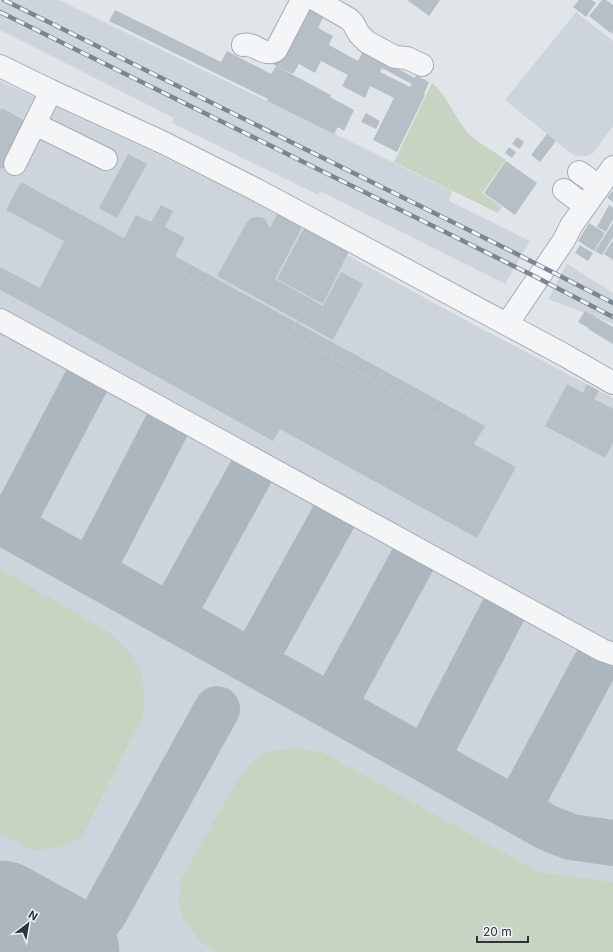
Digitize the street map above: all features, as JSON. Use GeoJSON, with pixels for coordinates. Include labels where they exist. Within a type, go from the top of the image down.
{"type":"FeatureCollection","features":[{"type":"Feature","properties":{"kind":"street"},"geometry":{"type":"LineString","coordinates":[[243,45],[250,45],[264,52],[273,52],[276,50],[302,0]]}},
{"type":"Feature","properties":{"kind":"street"},"geometry":{"type":"LineString","coordinates":[[316,0],[349,19],[359,34],[367,42],[395,57],[407,58],[420,74]]}},
{"type":"Feature","properties":{"kind":"street"},"geometry":{"type":"LineString","coordinates":[[0,66],[164,143],[248,185],[580,363],[613,383]]}},
{"type":"Feature","properties":{"kind":"street"},"geometry":{"type":"LineString","coordinates":[[15,164],[51,91]]}},
{"type":"Feature","properties":{"kind":"street"},"geometry":{"type":"LineString","coordinates":[[35,124],[106,160]]}},
{"type":"Feature","properties":{"kind":"street"},"geometry":{"type":"LineString","coordinates":[[497,318],[519,300],[559,237],[570,226],[613,167]]}},
{"type":"Feature","properties":{"kind":"street"},"geometry":{"type":"LineString","coordinates":[[579,172],[599,186]]}},
{"type":"Feature","properties":{"kind":"street"},"geometry":{"type":"LineString","coordinates":[[564,190],[585,206]]}},
{"type":"Feature","properties":{"kind":"street"},"geometry":{"type":"LineString","coordinates":[[497,318],[492,311],[519,300]]}},
{"type":"Feature","properties":{"kind":"street"},"geometry":{"type":"LineString","coordinates":[[519,300],[523,327],[528,335]]}},
{"type":"Feature","properties":{"kind":"street"},"geometry":{"type":"LineString","coordinates":[[0,320],[595,647],[613,654]]}},
{"type":"Feature","properties":{"kind":"path"},"geometry":{"type":"LineString","coordinates":[[312,52],[308,45],[315,45]]}},
{"type":"Feature","properties":{"kind":"path"},"geometry":{"type":"LineString","coordinates":[[415,96],[421,85],[420,74]]}},
{"type":"Feature","properties":{"kind":"path"},"geometry":{"type":"LineString","coordinates":[[189,278],[472,434]]}},
{"type":"Feature","properties":{"kind":"path"},"geometry":{"type":"LineString","coordinates":[[292,335],[312,295]]}},
{"type":"Feature","properties":{"kind":"shaded area"},"geometry":{"type":"Polygon","coordinates":[[[0,0],[59,0],[452,191],[449,201],[530,241],[505,284],[320,191],[318,195],[172,123],[174,118],[0,30],[0,0]]]}},
{"type":"Feature","properties":{"kind":"shaded area"},"geometry":{"type":"Polygon","coordinates":[[[576,12],[613,41],[613,126],[593,153],[587,156],[574,155],[568,151],[505,100],[576,12]]]}},
{"type":"Feature","properties":{"kind":"shaded area"},"geometry":{"type":"Polygon","coordinates":[[[0,81],[155,153],[260,205],[390,279],[613,398],[613,952],[0,952],[0,81]]]}},
{"type":"Feature","properties":{"kind":"shaded area"},"geometry":{"type":"Polygon","coordinates":[[[567,264],[613,293],[613,324],[548,299],[567,264]]]}},
{"type":"Feature","properties":{"kind":"green space"},"geometry":{"type":"Polygon","coordinates":[[[432,83],[447,100],[468,133],[506,160],[482,193],[502,207],[498,213],[394,162],[432,83]]]}},
{"type":"Feature","properties":{"kind":"green space"},"geometry":{"type":"Polygon","coordinates":[[[0,569],[109,632],[133,656],[142,678],[145,697],[143,716],[81,838],[58,848],[31,850],[0,833],[0,569]]]}},
{"type":"Feature","properties":{"kind":"green space"},"geometry":{"type":"Polygon","coordinates":[[[301,748],[324,753],[539,872],[613,882],[613,952],[217,952],[202,943],[186,923],[179,907],[180,881],[241,774],[259,755],[278,750],[301,748]]]}},
{"type":"Feature","properties":{"kind":"building"},"geometry":{"type":"Polygon","coordinates":[[[293,0],[324,15],[318,28],[333,36],[329,45],[358,61],[364,49],[415,78],[416,75],[429,82],[424,94],[425,95],[397,152],[373,140],[394,98],[370,86],[365,98],[342,86],[348,75],[321,61],[315,73],[299,64],[293,74],[264,60],[274,40],[269,38],[279,19],[282,21],[293,0]],[[382,68],[380,72],[410,87],[412,84],[382,68]]]}},
{"type":"Feature","properties":{"kind":"building"},"geometry":{"type":"Polygon","coordinates":[[[407,0],[440,0],[429,16],[407,0]]]}},
{"type":"Feature","properties":{"kind":"building"},"geometry":{"type":"Polygon","coordinates":[[[579,0],[592,0],[596,3],[586,17],[573,7],[579,0]]]}},
{"type":"Feature","properties":{"kind":"building"},"geometry":{"type":"Polygon","coordinates":[[[602,0],[606,0],[613,5],[612,34],[589,16],[602,0]]]}},
{"type":"Feature","properties":{"kind":"building"},"geometry":{"type":"Polygon","coordinates":[[[115,10],[221,62],[227,51],[271,74],[276,66],[331,95],[330,97],[354,110],[344,131],[338,127],[334,134],[267,101],[268,99],[109,21],[115,10]]]}},
{"type":"Feature","properties":{"kind":"building"},"geometry":{"type":"Polygon","coordinates":[[[2,108],[27,122],[2,169],[0,168],[0,112],[2,108]]]}},
{"type":"Feature","properties":{"kind":"building"},"geometry":{"type":"Polygon","coordinates":[[[366,113],[380,121],[376,129],[361,122],[366,113]]]}},
{"type":"Feature","properties":{"kind":"building"},"geometry":{"type":"Polygon","coordinates":[[[547,134],[556,141],[540,162],[531,155],[547,134]]]}},
{"type":"Feature","properties":{"kind":"building"},"geometry":{"type":"Polygon","coordinates":[[[517,137],[524,142],[520,149],[512,144],[517,137]]]}},
{"type":"Feature","properties":{"kind":"building"},"geometry":{"type":"Polygon","coordinates":[[[509,147],[516,152],[512,158],[505,153],[509,147]]]}},
{"type":"Feature","properties":{"kind":"building"},"geometry":{"type":"Polygon","coordinates":[[[128,154],[147,164],[117,218],[99,208],[128,154]]]}},
{"type":"Feature","properties":{"kind":"building"},"geometry":{"type":"Polygon","coordinates":[[[506,161],[537,183],[515,215],[484,193],[506,161]]]}},
{"type":"Feature","properties":{"kind":"building"},"geometry":{"type":"Polygon","coordinates":[[[21,182],[124,238],[136,215],[151,222],[161,205],[173,211],[165,227],[185,238],[175,256],[485,426],[474,444],[516,467],[477,538],[280,429],[273,441],[0,290],[0,267],[40,288],[64,241],[6,210],[21,182]]]}},
{"type":"Feature","properties":{"kind":"building"},"geometry":{"type":"Polygon","coordinates":[[[613,190],[613,202],[607,198],[613,190]]]}},
{"type":"Feature","properties":{"kind":"building"},"geometry":{"type":"Polygon","coordinates":[[[609,205],[613,208],[613,219],[606,232],[597,227],[609,205]]]}},
{"type":"Feature","properties":{"kind":"building"},"geometry":{"type":"Polygon","coordinates":[[[277,214],[302,227],[275,279],[323,306],[341,272],[363,284],[333,340],[217,276],[247,222],[251,218],[261,217],[265,219],[270,228],[277,214]]]}},
{"type":"Feature","properties":{"kind":"building"},"geometry":{"type":"Polygon","coordinates":[[[589,223],[605,233],[594,251],[578,241],[589,223]]]}},
{"type":"Feature","properties":{"kind":"building"},"geometry":{"type":"Polygon","coordinates":[[[613,223],[613,237],[602,255],[595,251],[613,223]]]}},
{"type":"Feature","properties":{"kind":"building"},"geometry":{"type":"Polygon","coordinates":[[[304,228],[349,251],[323,304],[277,279],[304,228]]]}},
{"type":"Feature","properties":{"kind":"building"},"geometry":{"type":"Polygon","coordinates":[[[613,240],[613,260],[604,254],[613,240]]]}},
{"type":"Feature","properties":{"kind":"building"},"geometry":{"type":"Polygon","coordinates":[[[580,245],[593,253],[588,261],[575,253],[580,245]]]}},
{"type":"Feature","properties":{"kind":"building"},"geometry":{"type":"Polygon","coordinates":[[[585,311],[613,327],[613,344],[578,322],[585,311]]]}},
{"type":"Feature","properties":{"kind":"building"},"geometry":{"type":"Polygon","coordinates":[[[567,384],[583,393],[587,384],[599,391],[594,399],[613,409],[613,443],[605,458],[545,426],[567,384]]]}},
{"type":"Feature","properties":{"kind":"taxiway"},"geometry":{"type":"LineString","coordinates":[[10,526],[87,380]]}},
{"type":"Feature","properties":{"kind":"taxiway"},"geometry":{"type":"LineString","coordinates":[[91,572],[167,425]]}},
{"type":"Feature","properties":{"kind":"taxiway"},"geometry":{"type":"LineString","coordinates":[[171,617],[251,472]]}},
{"type":"Feature","properties":{"kind":"taxiway"},"geometry":{"type":"LineString","coordinates":[[253,662],[333,518]]}},
{"type":"Feature","properties":{"kind":"taxiway"},"geometry":{"type":"LineString","coordinates":[[0,521],[548,828],[571,837],[613,843]]}},
{"type":"Feature","properties":{"kind":"taxiway"},"geometry":{"type":"LineString","coordinates":[[333,706],[412,561]]}},
{"type":"Feature","properties":{"kind":"taxiway"},"geometry":{"type":"LineString","coordinates":[[426,759],[503,611]]}},
{"type":"Feature","properties":{"kind":"taxiway"},"geometry":{"type":"LineString","coordinates":[[517,810],[595,665]]}},
{"type":"Feature","properties":{"kind":"taxiway"},"geometry":{"type":"LineString","coordinates":[[40,940],[72,940],[84,936],[105,912],[217,709]]}},
{"type":"Feature","properties":{"kind":"runway"},"geometry":{"type":"LineString","coordinates":[[0,918],[62,952]]}},
{"type":"Feature","properties":{"kind":"railway"},"geometry":{"type":"LineString","coordinates":[[4,0],[613,303]]}},
{"type":"Feature","properties":{"kind":"railway"},"geometry":{"type":"LineString","coordinates":[[0,12],[532,275],[613,317]]}}]}
